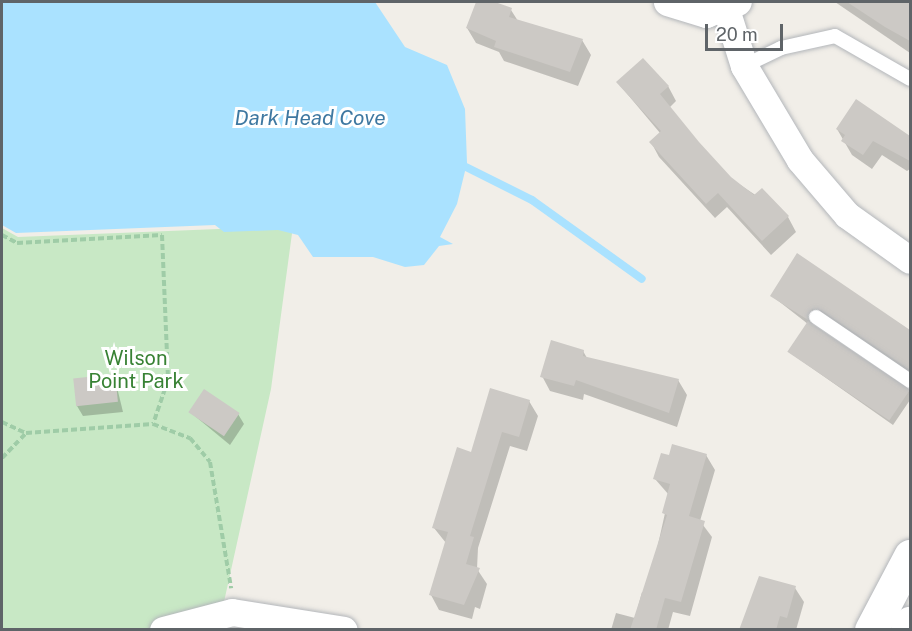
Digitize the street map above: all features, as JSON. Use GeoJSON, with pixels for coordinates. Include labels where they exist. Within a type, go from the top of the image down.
{"type":"FeatureCollection","features":[{"type":"Feature","properties":{"kind":"street"},"geometry":{"type":"LineString","coordinates":[[667,2],[696,13],[732,5],[744,66],[825,193],[910,260]]}},
{"type":"Feature","properties":{"kind":"street"},"geometry":{"type":"LineString","coordinates":[[871,630],[910,556]]}},
{"type":"Feature","properties":{"kind":"street"},"geometry":{"type":"LineString","coordinates":[[163,630],[232,612],[344,630]]}},
{"type":"Feature","properties":{"kind":"street"},"geometry":{"type":"LineString","coordinates":[[907,630],[910,623]]}},
{"type":"Feature","properties":{"kind":"lane"},"geometry":{"type":"LineString","coordinates":[[744,66],[781,48],[835,36],[910,79]]}},
{"type":"Feature","properties":{"kind":"lane"},"geometry":{"type":"LineString","coordinates":[[816,317],[910,381]]}},
{"type":"Feature","properties":{"kind":"path"},"geometry":{"type":"LineString","coordinates":[[2,235],[17,243],[162,235],[168,380],[153,424]]}},
{"type":"Feature","properties":{"kind":"path"},"geometry":{"type":"LineString","coordinates":[[2,422],[26,433],[153,424],[190,438],[210,462],[231,571],[232,612]]}},
{"type":"Feature","properties":{"kind":"path"},"geometry":{"type":"LineString","coordinates":[[2,458],[26,433]]}},
{"type":"Feature","properties":{"kind":"green space","name":"Wilson Point Park"},"geometry":{"type":"Polygon","coordinates":[[[293,226],[271,389],[218,629],[2,629],[2,228],[18,237],[293,226]]]}},
{"type":"Feature","properties":{"kind":"water","name":"Dark Head Cove"},"geometry":{"type":"Polygon","coordinates":[[[2,2],[375,2],[405,47],[447,65],[465,109],[467,163],[457,204],[440,237],[453,244],[439,246],[424,265],[405,267],[373,257],[313,257],[298,235],[278,230],[224,232],[215,225],[16,233],[2,225],[2,2]]]}},
{"type":"Feature","properties":{"kind":"building"},"geometry":{"type":"Polygon","coordinates":[[[476,2],[495,2],[512,8],[509,17],[583,39],[570,72],[494,47],[496,41],[466,28],[476,2]]]}},
{"type":"Feature","properties":{"kind":"building"},"geometry":{"type":"Polygon","coordinates":[[[847,2],[910,2],[910,41],[885,27],[847,2]]]}},
{"type":"Feature","properties":{"kind":"building"},"geometry":{"type":"Polygon","coordinates":[[[643,58],[669,86],[660,94],[731,177],[754,195],[762,188],[789,216],[762,241],[718,193],[706,204],[649,142],[661,131],[616,82],[643,58]]]}},
{"type":"Feature","properties":{"kind":"building"},"geometry":{"type":"Polygon","coordinates":[[[856,99],[910,136],[910,161],[873,141],[863,155],[841,141],[845,135],[836,129],[856,99]]]}},
{"type":"Feature","properties":{"kind":"building"},"geometry":{"type":"Polygon","coordinates":[[[797,253],[910,330],[910,370],[821,310],[812,309],[808,320],[770,296],[797,253]]]}},
{"type":"Feature","properties":{"kind":"building"},"geometry":{"type":"Polygon","coordinates":[[[808,321],[910,390],[889,420],[787,352],[808,321]]]}},
{"type":"Feature","properties":{"kind":"building"},"geometry":{"type":"Polygon","coordinates":[[[551,340],[584,350],[583,356],[679,379],[669,413],[576,380],[574,386],[540,377],[551,340]]]}},
{"type":"Feature","properties":{"kind":"building"},"geometry":{"type":"Polygon","coordinates":[[[115,374],[118,402],[76,406],[73,378],[115,374]]]}},
{"type":"Feature","properties":{"kind":"building"},"geometry":{"type":"Polygon","coordinates":[[[490,388],[530,400],[519,437],[502,432],[470,536],[474,537],[466,564],[480,568],[464,605],[429,595],[448,532],[432,528],[457,447],[471,452],[490,388]]]}},
{"type":"Feature","properties":{"kind":"building"},"geometry":{"type":"Polygon","coordinates":[[[204,389],[240,413],[224,436],[188,412],[204,389]]]}},
{"type":"Feature","properties":{"kind":"building"},"geometry":{"type":"Polygon","coordinates":[[[672,444],[707,454],[689,516],[705,521],[681,602],[665,598],[656,630],[630,630],[667,515],[662,513],[670,484],[653,479],[661,453],[669,455],[672,444]]]}},
{"type":"Feature","properties":{"kind":"building"},"geometry":{"type":"Polygon","coordinates":[[[759,576],[796,586],[787,618],[780,616],[776,630],[739,630],[759,576]]]}},
{"type":"Feature","properties":{"kind":"waterway"},"geometry":{"type":"LineString","coordinates":[[466,167],[532,200],[642,279]]}}]}
